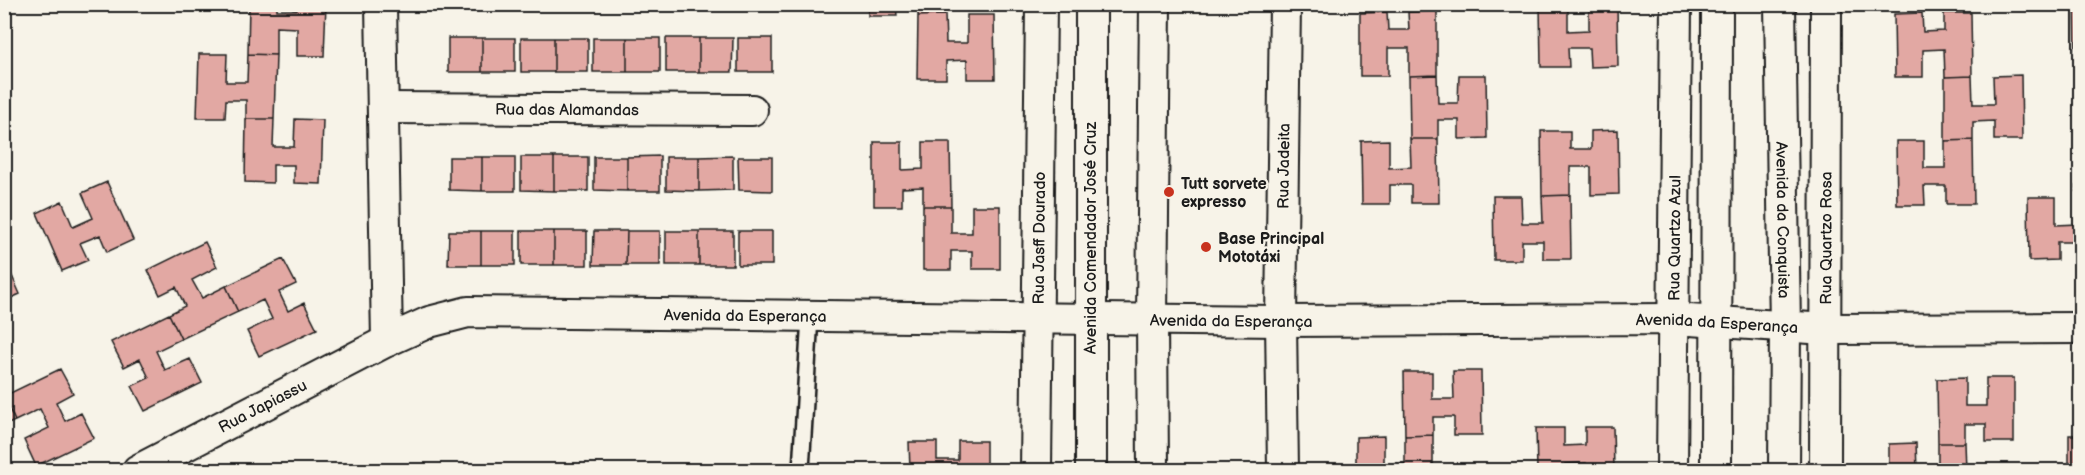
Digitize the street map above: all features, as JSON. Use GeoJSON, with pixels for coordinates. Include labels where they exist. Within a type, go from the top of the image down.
{"type":"FeatureCollection","features":[{"type":"Feature","properties":{"kind":"street"},"geometry":{"type":"LineString","coordinates":[[381,4],[387,341]]}},
{"type":"Feature","properties":{"kind":"street","name":"Rua Jasff Dourado"},"geometry":{"type":"LineString","coordinates":[[1036,471],[1041,4]]}},
{"type":"Feature","properties":{"kind":"street","name":"Avenida Comendador José Cruz"},"geometry":{"type":"LineString","coordinates":[[1090,4],[1091,471]]}},
{"type":"Feature","properties":{"kind":"street"},"geometry":{"type":"LineString","coordinates":[[1153,471],[1155,4]]}},
{"type":"Feature","properties":{"kind":"street","name":"Rua Jadeita"},"geometry":{"type":"LineString","coordinates":[[1283,471],[1281,321],[1284,4]]}},
{"type":"Feature","properties":{"kind":"street","name":"Rua Quartzo Azul"},"geometry":{"type":"LineString","coordinates":[[1672,471],[1676,4]]}},
{"type":"Feature","properties":{"kind":"street"},"geometry":{"type":"LineString","coordinates":[[1716,471],[1717,4]]}},
{"type":"Feature","properties":{"kind":"street","name":"Avenida da Conquista"},"geometry":{"type":"LineString","coordinates":[[1780,4],[1785,328],[1784,471]]}},
{"type":"Feature","properties":{"kind":"street","name":"Rua Quartzo Rosa"},"geometry":{"type":"LineString","coordinates":[[1825,471],[1826,4]]}},
{"type":"Feature","properties":{"kind":"street","name":"Rua das Alamandas"},"geometry":{"type":"LineString","coordinates":[[383,108],[752,110]]}},
{"type":"Feature","properties":{"kind":"street","name":"Avenida da Esperança"},"geometry":{"type":"LineString","coordinates":[[387,341],[429,322],[468,312],[1090,320],[1674,319],[1826,329],[2080,328]]}},
{"type":"Feature","properties":{"kind":"street","name":"Rua Japiassu"},"geometry":{"type":"LineString","coordinates":[[138,471],[387,341]]}},
{"type":"Feature","properties":{"kind":"lane"},"geometry":{"type":"LineString","coordinates":[[801,471],[810,316]]}},
{"type":"Feature","properties":{"kind":"building"},"geometry":{"type":"Polygon","coordinates":[[[249,4],[277,4],[277,10],[297,10],[298,4],[326,4],[324,56],[297,56],[297,28],[276,27],[276,55],[248,54],[249,4]]]}},
{"type":"Feature","properties":{"kind":"building"},"geometry":{"type":"Polygon","coordinates":[[[868,4],[896,4],[897,16],[868,16],[868,4]]]}},
{"type":"Feature","properties":{"kind":"building"},"geometry":{"type":"Polygon","coordinates":[[[918,4],[945,4],[945,15],[918,16],[918,4]]]}},
{"type":"Feature","properties":{"kind":"building"},"geometry":{"type":"Polygon","coordinates":[[[1540,4],[1568,4],[1568,31],[1589,30],[1589,4],[1617,4],[1618,66],[1590,67],[1589,48],[1568,48],[1569,67],[1541,67],[1540,4]]]}},
{"type":"Feature","properties":{"kind":"building"},"geometry":{"type":"Polygon","coordinates":[[[2075,4],[2080,4],[2080,68],[2076,68],[2075,4]]]}},
{"type":"Feature","properties":{"kind":"building"},"geometry":{"type":"Polygon","coordinates":[[[1437,11],[1437,75],[1409,76],[1409,48],[1388,48],[1388,76],[1360,76],[1360,13],[1387,12],[1388,30],[1409,30],[1408,12],[1437,11]]]}},
{"type":"Feature","properties":{"kind":"building"},"geometry":{"type":"Polygon","coordinates":[[[1922,13],[1923,32],[1944,31],[1944,13],[1971,13],[1972,76],[1945,77],[1944,49],[1923,50],[1923,77],[1895,77],[1894,14],[1922,13]]]}},
{"type":"Feature","properties":{"kind":"building"},"geometry":{"type":"Polygon","coordinates":[[[945,15],[946,43],[967,43],[967,15],[994,15],[995,79],[967,79],[967,60],[946,61],[946,79],[917,79],[918,16],[945,15]]]}},
{"type":"Feature","properties":{"kind":"building"},"geometry":{"type":"Polygon","coordinates":[[[448,38],[482,38],[482,72],[448,72],[448,38]]]}},
{"type":"Feature","properties":{"kind":"building"},"geometry":{"type":"Polygon","coordinates":[[[482,38],[515,38],[515,72],[482,72],[482,38]]]}},
{"type":"Feature","properties":{"kind":"building"},"geometry":{"type":"Polygon","coordinates":[[[521,38],[554,38],[554,72],[521,72],[521,38]]]}},
{"type":"Feature","properties":{"kind":"building"},"geometry":{"type":"Polygon","coordinates":[[[554,38],[588,38],[588,72],[554,72],[554,38]]]}},
{"type":"Feature","properties":{"kind":"building"},"geometry":{"type":"Polygon","coordinates":[[[593,38],[627,38],[627,72],[593,72],[593,38]]]}},
{"type":"Feature","properties":{"kind":"building"},"geometry":{"type":"Polygon","coordinates":[[[627,38],[660,38],[660,72],[627,72],[627,38]]]}},
{"type":"Feature","properties":{"kind":"building"},"geometry":{"type":"Polygon","coordinates":[[[666,38],[699,38],[699,72],[666,72],[666,38]]]}},
{"type":"Feature","properties":{"kind":"building"},"geometry":{"type":"Polygon","coordinates":[[[699,38],[733,38],[732,72],[699,72],[699,38]]]}},
{"type":"Feature","properties":{"kind":"building"},"geometry":{"type":"Polygon","coordinates":[[[738,38],[772,38],[772,72],[738,72],[738,38]]]}},
{"type":"Feature","properties":{"kind":"building"},"geometry":{"type":"Polygon","coordinates":[[[199,54],[227,54],[226,82],[247,82],[248,54],[276,55],[274,119],[246,119],[246,100],[226,100],[225,118],[197,118],[199,54]]]}},
{"type":"Feature","properties":{"kind":"building"},"geometry":{"type":"Polygon","coordinates":[[[1437,75],[1438,103],[1458,103],[1459,75],[1486,75],[1487,138],[1459,139],[1459,120],[1438,120],[1438,139],[1410,139],[1409,76],[1437,75]]]}},
{"type":"Feature","properties":{"kind":"building"},"geometry":{"type":"Polygon","coordinates":[[[2021,75],[2022,140],[1994,140],[1994,121],[1973,122],[1973,140],[1945,141],[1945,77],[1972,76],[1973,104],[1994,104],[1993,76],[2021,75]]]}},
{"type":"Feature","properties":{"kind":"building"},"geometry":{"type":"Polygon","coordinates":[[[246,119],[274,119],[273,147],[294,147],[295,119],[323,120],[321,184],[294,183],[294,165],[273,165],[273,183],[245,182],[246,119]]]}},
{"type":"Feature","properties":{"kind":"building"},"geometry":{"type":"Polygon","coordinates":[[[1618,130],[1619,194],[1591,195],[1591,167],[1570,167],[1570,195],[1542,196],[1541,131],[1570,131],[1570,149],[1591,149],[1591,131],[1618,130]]]}},
{"type":"Feature","properties":{"kind":"building"},"geometry":{"type":"Polygon","coordinates":[[[2077,133],[2080,133],[2080,196],[2077,196],[2077,133]]]}},
{"type":"Feature","properties":{"kind":"building"},"geometry":{"type":"Polygon","coordinates":[[[1410,139],[1438,139],[1439,203],[1411,203],[1411,185],[1390,185],[1390,204],[1362,204],[1361,141],[1389,140],[1389,168],[1411,167],[1410,139]]]}},
{"type":"Feature","properties":{"kind":"building"},"geometry":{"type":"Polygon","coordinates":[[[1973,140],[1974,204],[1946,204],[1946,186],[1924,186],[1925,205],[1897,205],[1896,141],[1924,141],[1924,168],[1945,168],[1945,141],[1973,140]]]}},
{"type":"Feature","properties":{"kind":"building"},"geometry":{"type":"Polygon","coordinates":[[[874,142],[902,142],[902,170],[923,169],[923,142],[950,142],[951,206],[923,206],[923,187],[902,188],[902,206],[874,206],[874,142]]]}},
{"type":"Feature","properties":{"kind":"building"},"geometry":{"type":"Polygon","coordinates":[[[660,156],[660,191],[627,191],[627,157],[660,156]]]}},
{"type":"Feature","properties":{"kind":"building"},"geometry":{"type":"Polygon","coordinates":[[[733,156],[733,190],[699,191],[699,157],[733,156]]]}},
{"type":"Feature","properties":{"kind":"building"},"geometry":{"type":"Polygon","coordinates":[[[449,157],[482,157],[482,191],[449,190],[449,157]]]}},
{"type":"Feature","properties":{"kind":"building"},"geometry":{"type":"Polygon","coordinates":[[[482,157],[515,157],[515,191],[482,191],[482,157]]]}},
{"type":"Feature","properties":{"kind":"building"},"geometry":{"type":"Polygon","coordinates":[[[521,157],[554,157],[554,191],[521,190],[521,157]]]}},
{"type":"Feature","properties":{"kind":"building"},"geometry":{"type":"Polygon","coordinates":[[[554,157],[588,157],[588,191],[554,191],[554,157]]]}},
{"type":"Feature","properties":{"kind":"building"},"geometry":{"type":"Polygon","coordinates":[[[594,157],[627,157],[627,191],[594,190],[594,157]]]}},
{"type":"Feature","properties":{"kind":"building"},"geometry":{"type":"Polygon","coordinates":[[[666,157],[699,157],[699,191],[666,190],[666,157]]]}},
{"type":"Feature","properties":{"kind":"building"},"geometry":{"type":"Polygon","coordinates":[[[738,157],[772,157],[772,191],[739,190],[738,157]]]}},
{"type":"Feature","properties":{"kind":"building"},"geometry":{"type":"Polygon","coordinates":[[[107,182],[133,240],[107,252],[100,235],[80,243],[88,260],[62,271],[37,213],[62,201],[73,227],[93,218],[82,193],[107,182]]]}},
{"type":"Feature","properties":{"kind":"building"},"geometry":{"type":"Polygon","coordinates":[[[1570,195],[1571,259],[1543,259],[1543,241],[1522,241],[1522,260],[1494,260],[1493,196],[1521,196],[1522,223],[1543,223],[1542,196],[1570,195]]]}},
{"type":"Feature","properties":{"kind":"building"},"geometry":{"type":"Polygon","coordinates":[[[2077,196],[2080,196],[2080,260],[2078,260],[2078,242],[2057,242],[2057,260],[2029,261],[2028,197],[2056,197],[2056,225],[2078,224],[2077,196]]]}},
{"type":"Feature","properties":{"kind":"building"},"geometry":{"type":"Polygon","coordinates":[[[923,206],[951,206],[951,233],[972,233],[972,206],[1000,206],[1000,269],[972,269],[972,251],[951,251],[951,270],[923,270],[923,206]]]}},
{"type":"Feature","properties":{"kind":"building"},"geometry":{"type":"Polygon","coordinates":[[[449,231],[481,231],[481,265],[448,265],[449,231]]]}},
{"type":"Feature","properties":{"kind":"building"},"geometry":{"type":"Polygon","coordinates":[[[481,231],[515,231],[515,265],[481,265],[481,231]]]}},
{"type":"Feature","properties":{"kind":"building"},"geometry":{"type":"Polygon","coordinates":[[[521,231],[554,231],[554,265],[521,265],[521,231]]]}},
{"type":"Feature","properties":{"kind":"building"},"geometry":{"type":"Polygon","coordinates":[[[554,231],[587,231],[587,265],[554,265],[554,231]]]}},
{"type":"Feature","properties":{"kind":"building"},"geometry":{"type":"Polygon","coordinates":[[[594,231],[627,231],[626,265],[593,265],[594,231]]]}},
{"type":"Feature","properties":{"kind":"building"},"geometry":{"type":"Polygon","coordinates":[[[627,231],[660,231],[660,265],[626,265],[627,231]]]}},
{"type":"Feature","properties":{"kind":"building"},"geometry":{"type":"Polygon","coordinates":[[[666,231],[699,231],[699,265],[666,265],[666,231]]]}},
{"type":"Feature","properties":{"kind":"building"},"geometry":{"type":"Polygon","coordinates":[[[699,231],[733,231],[733,265],[699,265],[699,231]]]}},
{"type":"Feature","properties":{"kind":"building"},"geometry":{"type":"Polygon","coordinates":[[[738,231],[772,231],[772,265],[738,265],[738,231]]]}},
{"type":"Feature","properties":{"kind":"building"},"geometry":{"type":"Polygon","coordinates":[[[205,242],[217,267],[192,280],[202,298],[226,286],[238,312],[181,339],[169,314],[185,306],[176,287],[160,295],[148,270],[205,242]]]}},
{"type":"Feature","properties":{"kind":"building"},"geometry":{"type":"Polygon","coordinates":[[[4,258],[20,294],[4,301],[4,258]]]}},
{"type":"Feature","properties":{"kind":"building"},"geometry":{"type":"Polygon","coordinates":[[[283,259],[296,284],[279,292],[288,311],[304,303],[317,329],[259,356],[247,331],[272,319],[263,300],[238,312],[226,286],[283,259]]]}},
{"type":"Feature","properties":{"kind":"building"},"geometry":{"type":"Polygon","coordinates":[[[169,314],[181,339],[156,351],[165,370],[190,359],[202,383],[145,411],[132,386],[149,378],[140,359],[124,367],[111,342],[169,314]]]}},
{"type":"Feature","properties":{"kind":"building"},"geometry":{"type":"Polygon","coordinates":[[[60,369],[73,393],[56,402],[65,421],[81,413],[94,438],[36,466],[24,440],[49,428],[40,409],[15,421],[4,396],[60,369]]]}},
{"type":"Feature","properties":{"kind":"building"},"geometry":{"type":"Polygon","coordinates":[[[1453,371],[1481,371],[1482,435],[1454,435],[1454,417],[1433,417],[1433,435],[1405,436],[1404,372],[1432,372],[1432,399],[1454,399],[1453,371]]]}},
{"type":"Feature","properties":{"kind":"building"},"geometry":{"type":"Polygon","coordinates":[[[1965,378],[1965,406],[1986,406],[1986,378],[2014,378],[2014,442],[1986,442],[1986,424],[1965,424],[1965,443],[1938,443],[1937,379],[1965,378]]]}},
{"type":"Feature","properties":{"kind":"building"},"geometry":{"type":"Polygon","coordinates":[[[4,399],[15,421],[4,426],[4,399]]]}},
{"type":"Feature","properties":{"kind":"building"},"geometry":{"type":"Polygon","coordinates":[[[1585,427],[1613,427],[1614,470],[1586,470],[1586,463],[1565,464],[1565,470],[1537,470],[1536,428],[1564,428],[1564,446],[1585,445],[1585,427]]]}},
{"type":"Feature","properties":{"kind":"building"},"geometry":{"type":"Polygon","coordinates":[[[1433,435],[1433,470],[1356,470],[1356,437],[1384,436],[1384,464],[1405,464],[1405,436],[1433,435]]]}},
{"type":"Feature","properties":{"kind":"building"},"geometry":{"type":"Polygon","coordinates":[[[2069,435],[2080,435],[2080,470],[2069,470],[2069,435]]]}},
{"type":"Feature","properties":{"kind":"building"},"geometry":{"type":"Polygon","coordinates":[[[958,441],[986,441],[986,470],[910,470],[909,442],[937,442],[937,460],[958,460],[958,441]]]}},
{"type":"Feature","properties":{"kind":"building"},"geometry":{"type":"Polygon","coordinates":[[[1916,443],[1917,470],[1889,470],[1889,444],[1916,443]]]}},
{"type":"Feature","properties":{"kind":"building"},"geometry":{"type":"Polygon","coordinates":[[[1938,443],[1965,443],[1966,470],[1938,470],[1938,443]]]}},
{"type":"Feature","properties":{"kind":"place","name":"Tutt sorvete expresso"},"geometry":{"type":"Point","coordinates":[1169,192]}},
{"type":"Feature","properties":{"kind":"place","name":"Base Principal Mototáxi"},"geometry":{"type":"Point","coordinates":[1206,247]}}]}
